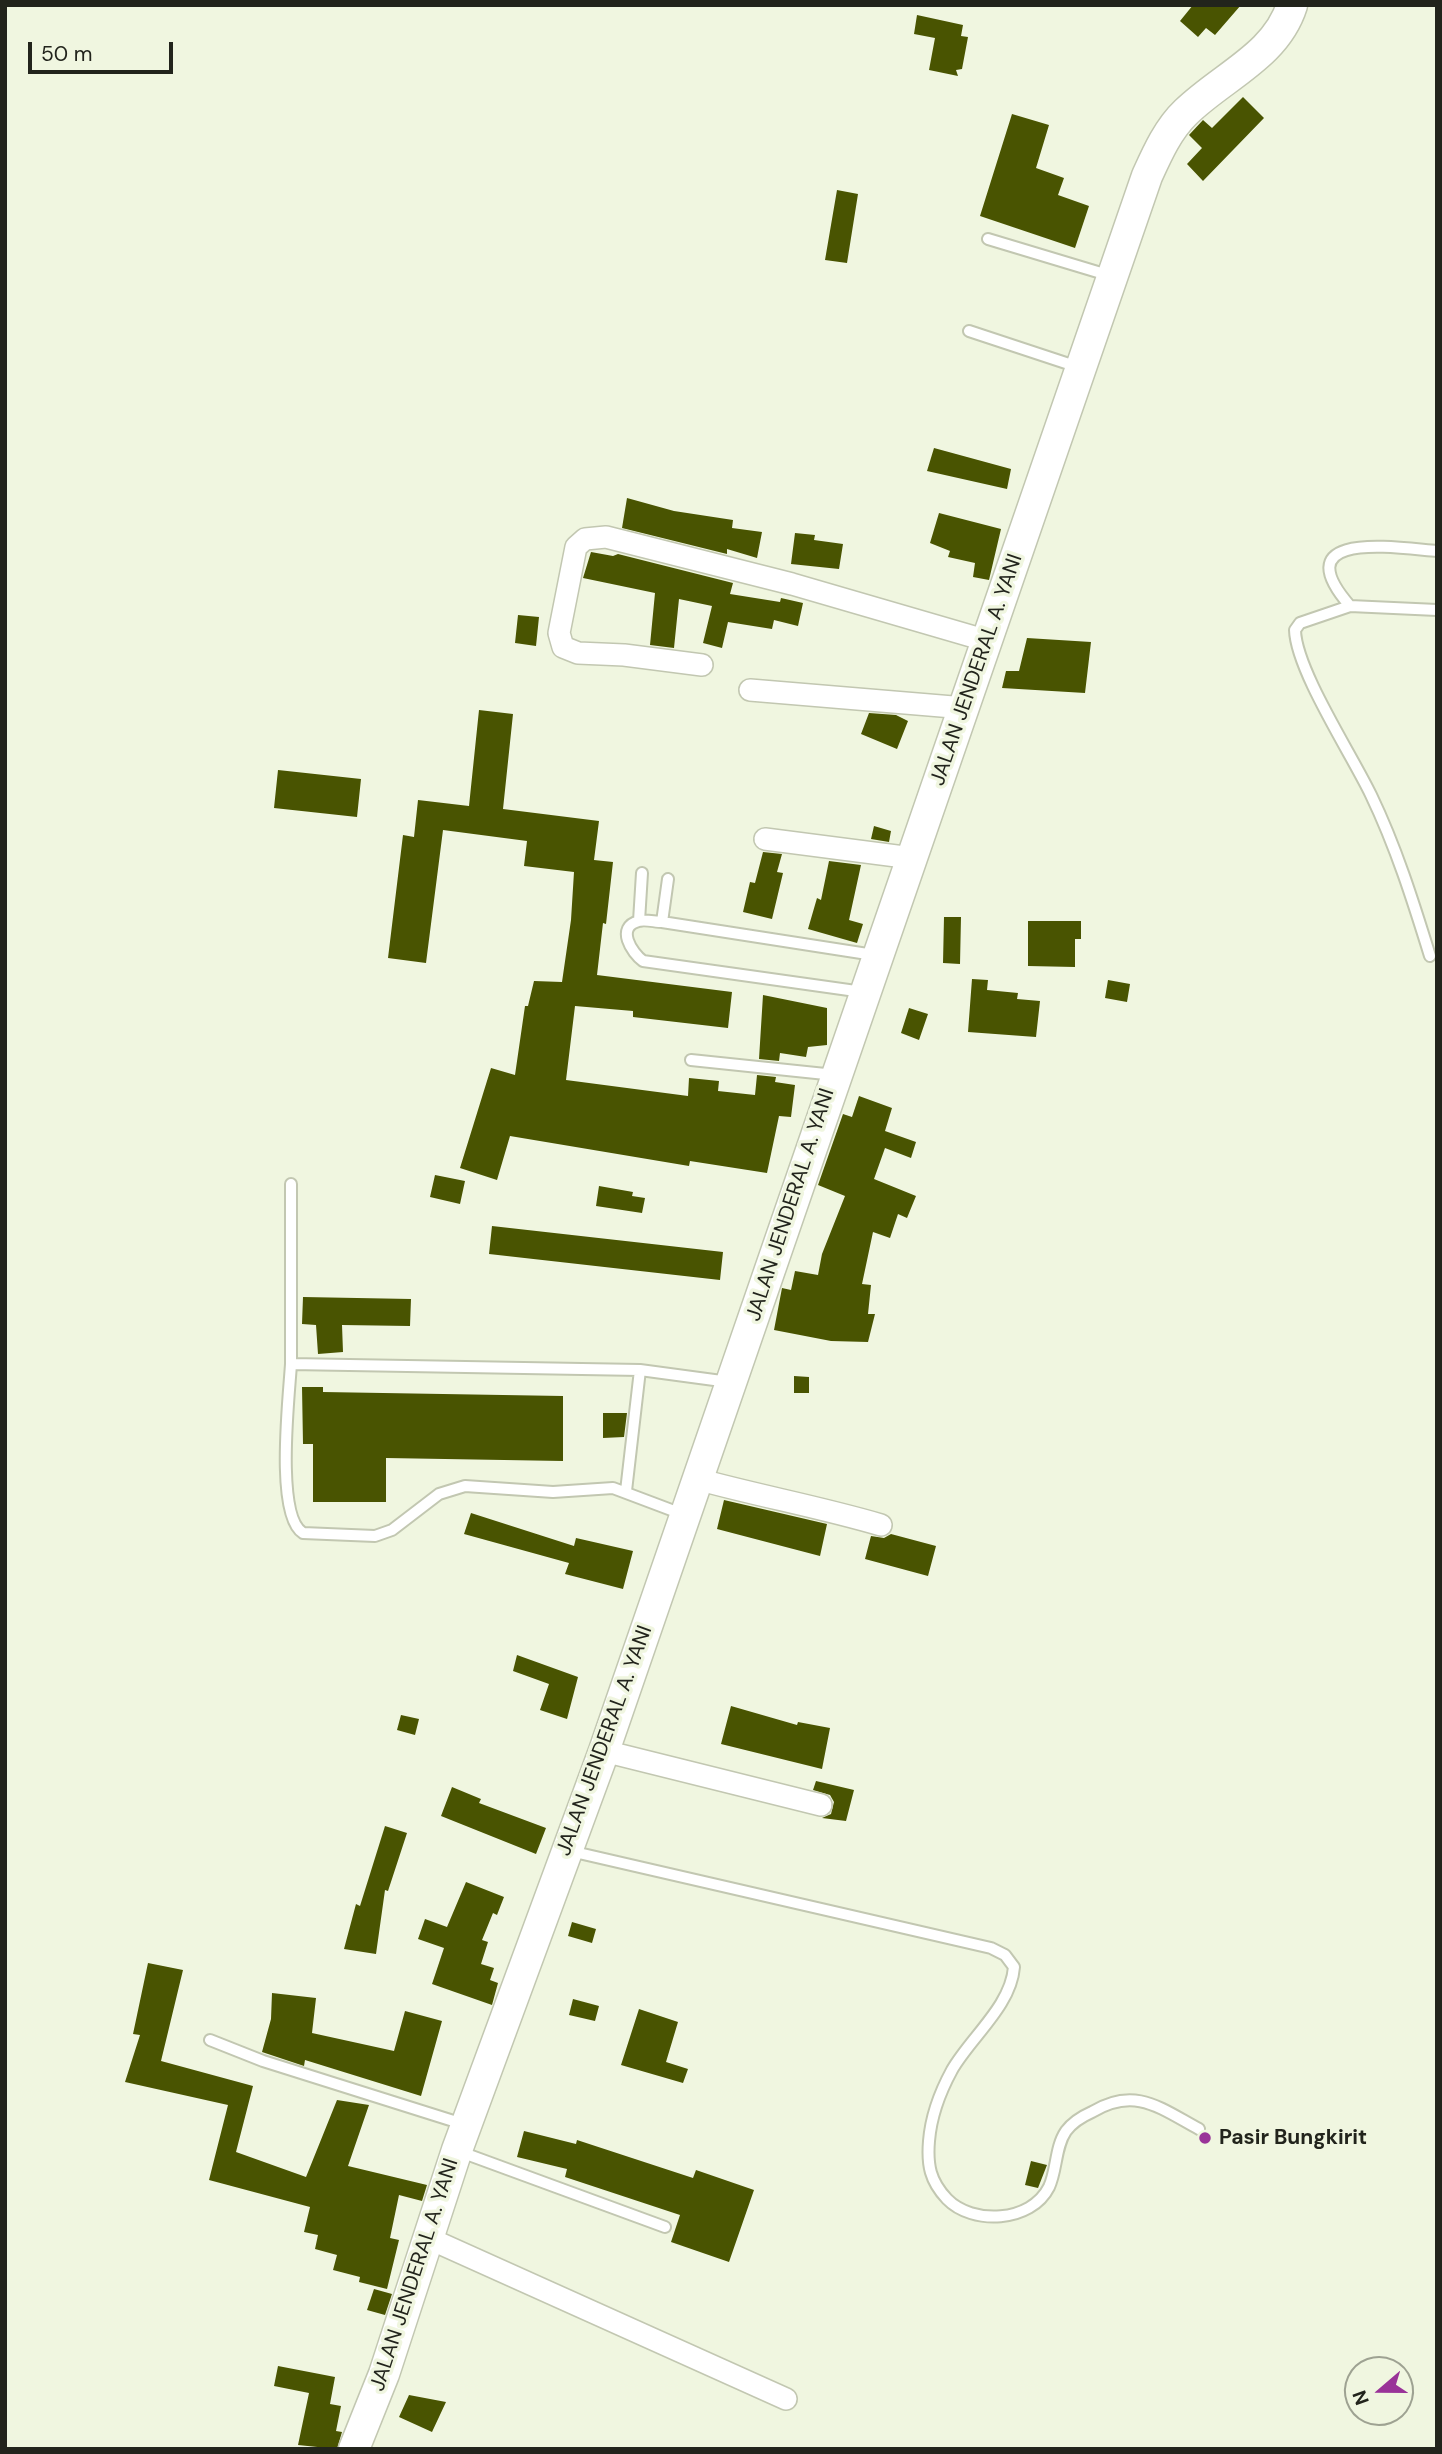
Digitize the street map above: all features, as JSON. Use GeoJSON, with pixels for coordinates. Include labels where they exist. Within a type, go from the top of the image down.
{"type":"FeatureCollection","features":[{"type":"Feature","properties":{"kind":"main road","name":"JALAN JENDERAL A. YANI"},"geometry":{"type":"LineString","coordinates":[[354,2449],[384,2374],[461,2137],[604,1751],[835,1074],[866,993],[988,641],[1078,368],[1147,176],[1162,145],[1186,112],[1267,48],[1288,20],[1292,5]]}},
{"type":"Feature","properties":{"kind":"street"},"geometry":{"type":"LineString","coordinates":[[702,665],[624,654],[578,653],[563,647],[559,633],[576,547],[585,539],[615,539],[792,584],[988,641]]}},
{"type":"Feature","properties":{"kind":"street"},"geometry":{"type":"LineString","coordinates":[[750,690],[965,708]]}},
{"type":"Feature","properties":{"kind":"street"},"geometry":{"type":"LineString","coordinates":[[765,839],[912,858]]}},
{"type":"Feature","properties":{"kind":"street"},"geometry":{"type":"LineString","coordinates":[[697,1479],[757,1495],[813,1505],[881,1525]]}},
{"type":"Feature","properties":{"kind":"street"},"geometry":{"type":"LineString","coordinates":[[604,1751],[821,1805]]}},
{"type":"Feature","properties":{"kind":"street"},"geometry":{"type":"LineString","coordinates":[[428,2238],[786,2399]]}},
{"type":"Feature","properties":{"kind":"lane"},"geometry":{"type":"LineString","coordinates":[[988,239],[1111,276]]}},
{"type":"Feature","properties":{"kind":"lane"},"geometry":{"type":"LineString","coordinates":[[969,331],[1078,368]]}},
{"type":"Feature","properties":{"kind":"lane"},"geometry":{"type":"LineString","coordinates":[[1350,606],[1335,586],[1331,568],[1335,556],[1343,551],[1368,545],[1437,551]]}},
{"type":"Feature","properties":{"kind":"lane"},"geometry":{"type":"LineString","coordinates":[[1430,956],[1401,865],[1370,793],[1297,646],[1296,625],[1350,606],[1437,610]]}},
{"type":"Feature","properties":{"kind":"lane"},"geometry":{"type":"LineString","coordinates":[[639,921],[642,873]]}},
{"type":"Feature","properties":{"kind":"lane"},"geometry":{"type":"LineString","coordinates":[[662,922],[668,878]]}},
{"type":"Feature","properties":{"kind":"lane"},"geometry":{"type":"LineString","coordinates":[[866,993],[643,961],[629,948],[626,936],[630,927],[639,921],[662,922],[878,956]]}},
{"type":"Feature","properties":{"kind":"lane"},"geometry":{"type":"LineString","coordinates":[[691,1060],[835,1074]]}},
{"type":"Feature","properties":{"kind":"lane"},"geometry":{"type":"LineString","coordinates":[[292,1184],[291,1364],[286,1433],[288,1513],[297,1529],[303,1533],[375,1536],[392,1530],[439,1494],[465,1486],[553,1492],[613,1488],[685,1515]]}},
{"type":"Feature","properties":{"kind":"lane"},"geometry":{"type":"LineString","coordinates":[[291,1364],[640,1370],[732,1382]]}},
{"type":"Feature","properties":{"kind":"lane"},"geometry":{"type":"LineString","coordinates":[[626,1491],[640,1370]]}},
{"type":"Feature","properties":{"kind":"lane"},"geometry":{"type":"LineString","coordinates":[[566,1850],[991,1948],[1005,1955],[1014,1967],[1013,1985],[951,2071],[930,2119],[927,2161],[934,2186],[955,2207],[987,2218],[1014,2214],[1038,2201],[1049,2187],[1066,2130],[1099,2107],[1117,2101],[1139,2098],[1199,2129]]}},
{"type":"Feature","properties":{"kind":"lane"},"geometry":{"type":"LineString","coordinates":[[210,2040],[461,2137],[665,2228]]}},
{"type":"Feature","properties":{"kind":"building"},"geometry":{"type":"Polygon","coordinates":[[[1193,5],[1241,5],[1215,35],[1206,28],[1198,37],[1180,21],[1193,5]]]}},
{"type":"Feature","properties":{"kind":"building"},"geometry":{"type":"Polygon","coordinates":[[[917,15],[963,25],[961,36],[968,37],[962,69],[956,70],[958,76],[929,70],[935,38],[914,34],[917,15]]]}},
{"type":"Feature","properties":{"kind":"building"},"geometry":{"type":"Polygon","coordinates":[[[1243,97],[1264,118],[1203,181],[1187,164],[1202,148],[1189,135],[1203,120],[1212,128],[1243,97]]]}},
{"type":"Feature","properties":{"kind":"building"},"geometry":{"type":"Polygon","coordinates":[[[1012,114],[1049,125],[1036,168],[1064,178],[1058,195],[1089,206],[1075,248],[980,216],[1012,114]]]}},
{"type":"Feature","properties":{"kind":"building"},"geometry":{"type":"Polygon","coordinates":[[[837,190],[858,194],[847,263],[825,260],[837,190]]]}},
{"type":"Feature","properties":{"kind":"building"},"geometry":{"type":"Polygon","coordinates":[[[934,448],[1011,469],[1007,489],[927,471],[934,448]]]}},
{"type":"Feature","properties":{"kind":"building"},"geometry":{"type":"Polygon","coordinates":[[[627,498],[674,511],[733,520],[732,528],[762,532],[757,558],[727,549],[727,554],[622,528],[627,498]]]}},
{"type":"Feature","properties":{"kind":"building"},"geometry":{"type":"Polygon","coordinates":[[[939,513],[1001,529],[989,580],[973,577],[975,563],[948,557],[950,551],[930,543],[939,513]]]}},
{"type":"Feature","properties":{"kind":"building"},"geometry":{"type":"Polygon","coordinates":[[[795,533],[815,535],[814,540],[843,544],[839,569],[791,564],[795,533]]]}},
{"type":"Feature","properties":{"kind":"building"},"geometry":{"type":"Polygon","coordinates":[[[591,552],[613,556],[618,554],[733,583],[730,594],[780,602],[781,598],[803,603],[798,626],[774,620],[772,629],[728,622],[722,648],[703,643],[712,606],[679,599],[674,648],[650,645],[655,593],[583,578],[591,552]]]}},
{"type":"Feature","properties":{"kind":"building"},"geometry":{"type":"Polygon","coordinates":[[[518,615],[539,617],[536,646],[515,643],[518,615]]]}},
{"type":"Feature","properties":{"kind":"building"},"geometry":{"type":"Polygon","coordinates":[[[1027,638],[1091,642],[1085,693],[1002,688],[1006,671],[1019,671],[1027,638]]]}},
{"type":"Feature","properties":{"kind":"building"},"geometry":{"type":"Polygon","coordinates":[[[479,710],[513,714],[503,809],[599,821],[594,860],[613,862],[597,975],[732,992],[728,1028],[633,1017],[633,1011],[575,1006],[566,1080],[688,1096],[689,1078],[719,1081],[718,1091],[755,1095],[757,1075],[776,1077],[775,1082],[795,1085],[791,1117],[779,1116],[767,1173],[690,1161],[689,1166],[510,1136],[497,1180],[460,1168],[491,1068],[515,1075],[525,1006],[528,1006],[534,981],[562,982],[571,920],[574,872],[524,866],[527,841],[443,830],[426,963],[388,958],[403,835],[414,837],[418,800],[469,806],[479,710]]]}},
{"type":"Feature","properties":{"kind":"building"},"geometry":{"type":"Polygon","coordinates":[[[869,713],[896,715],[908,721],[897,749],[861,734],[869,713]]]}},
{"type":"Feature","properties":{"kind":"building"},"geometry":{"type":"Polygon","coordinates":[[[278,770],[361,779],[357,817],[274,808],[278,770]]]}},
{"type":"Feature","properties":{"kind":"building"},"geometry":{"type":"Polygon","coordinates":[[[874,826],[891,831],[889,842],[871,839],[874,826]]]}},
{"type":"Feature","properties":{"kind":"building"},"geometry":{"type":"Polygon","coordinates":[[[763,852],[782,854],[777,872],[783,873],[772,919],[743,912],[750,882],[755,883],[763,852]]]}},
{"type":"Feature","properties":{"kind":"building"},"geometry":{"type":"Polygon","coordinates":[[[829,861],[861,865],[849,920],[863,924],[857,943],[808,929],[817,898],[821,900],[829,861]]]}},
{"type":"Feature","properties":{"kind":"building"},"geometry":{"type":"Polygon","coordinates":[[[944,917],[961,917],[960,964],[943,963],[944,917]]]}},
{"type":"Feature","properties":{"kind":"building"},"geometry":{"type":"Polygon","coordinates":[[[1028,921],[1081,921],[1081,939],[1075,939],[1075,967],[1028,966],[1028,921]]]}},
{"type":"Feature","properties":{"kind":"building"},"geometry":{"type":"Polygon","coordinates":[[[972,979],[988,980],[987,990],[1018,993],[1017,999],[1040,1001],[1036,1037],[968,1032],[972,979]]]}},
{"type":"Feature","properties":{"kind":"building"},"geometry":{"type":"Polygon","coordinates":[[[1108,980],[1130,984],[1127,1002],[1105,998],[1108,980]]]}},
{"type":"Feature","properties":{"kind":"building"},"geometry":{"type":"Polygon","coordinates":[[[763,995],[827,1008],[827,1045],[808,1047],[806,1057],[780,1053],[779,1061],[759,1059],[763,995]]]}},
{"type":"Feature","properties":{"kind":"building"},"geometry":{"type":"Polygon","coordinates":[[[909,1008],[928,1014],[919,1040],[901,1033],[909,1008]]]}},
{"type":"Feature","properties":{"kind":"building"},"geometry":{"type":"Polygon","coordinates":[[[859,1096],[892,1108],[885,1131],[916,1142],[911,1158],[885,1148],[874,1179],[916,1196],[907,1218],[898,1214],[890,1238],[873,1232],[862,1284],[871,1285],[868,1314],[875,1314],[868,1342],[831,1341],[774,1330],[782,1288],[791,1290],[795,1271],[818,1275],[822,1254],[845,1196],[818,1185],[843,1114],[852,1117],[859,1096]]]}},
{"type":"Feature","properties":{"kind":"building"},"geometry":{"type":"Polygon","coordinates":[[[435,1175],[465,1181],[460,1204],[430,1197],[435,1175]]]}},
{"type":"Feature","properties":{"kind":"building"},"geometry":{"type":"Polygon","coordinates":[[[599,1186],[633,1192],[632,1196],[645,1198],[642,1213],[596,1206],[599,1186]]]}},
{"type":"Feature","properties":{"kind":"building"},"geometry":{"type":"Polygon","coordinates":[[[492,1226],[723,1252],[720,1280],[489,1254],[492,1226]]]}},
{"type":"Feature","properties":{"kind":"building"},"geometry":{"type":"Polygon","coordinates":[[[303,1297],[411,1299],[410,1326],[342,1325],[343,1352],[318,1354],[316,1325],[302,1324],[303,1297]]]}},
{"type":"Feature","properties":{"kind":"building"},"geometry":{"type":"Polygon","coordinates":[[[794,1376],[809,1377],[809,1393],[794,1393],[794,1376]]]}},
{"type":"Feature","properties":{"kind":"building"},"geometry":{"type":"Polygon","coordinates":[[[302,1387],[323,1387],[323,1392],[563,1396],[563,1461],[386,1458],[386,1502],[313,1502],[313,1444],[303,1444],[302,1387]]]}},
{"type":"Feature","properties":{"kind":"building"},"geometry":{"type":"Polygon","coordinates":[[[603,1413],[627,1413],[624,1437],[603,1438],[603,1413]]]}},
{"type":"Feature","properties":{"kind":"building"},"geometry":{"type":"Polygon","coordinates":[[[724,1500],[827,1524],[820,1556],[717,1529],[724,1500]]]}},
{"type":"Feature","properties":{"kind":"building"},"geometry":{"type":"Polygon","coordinates":[[[471,1513],[574,1546],[576,1538],[633,1551],[623,1589],[565,1574],[569,1563],[464,1534],[471,1513]]]}},
{"type":"Feature","properties":{"kind":"building"},"geometry":{"type":"Polygon","coordinates":[[[891,1534],[936,1546],[928,1576],[865,1559],[871,1536],[884,1538],[891,1534]]]}},
{"type":"Feature","properties":{"kind":"building"},"geometry":{"type":"Polygon","coordinates":[[[517,1655],[578,1677],[567,1719],[540,1710],[549,1684],[513,1671],[517,1655]]]}},
{"type":"Feature","properties":{"kind":"building"},"geometry":{"type":"Polygon","coordinates":[[[731,1706],[797,1725],[798,1722],[830,1728],[822,1769],[721,1744],[731,1706]]]}},
{"type":"Feature","properties":{"kind":"building"},"geometry":{"type":"Polygon","coordinates":[[[401,1715],[419,1719],[415,1735],[397,1730],[401,1715]]]}},
{"type":"Feature","properties":{"kind":"building"},"geometry":{"type":"Polygon","coordinates":[[[816,1781],[854,1790],[846,1821],[822,1818],[831,1814],[834,1802],[830,1795],[813,1790],[816,1781]]]}},
{"type":"Feature","properties":{"kind":"building"},"geometry":{"type":"Polygon","coordinates":[[[452,1787],[481,1799],[479,1803],[546,1828],[536,1854],[441,1816],[452,1787]]]}},
{"type":"Feature","properties":{"kind":"building"},"geometry":{"type":"Polygon","coordinates":[[[385,1826],[407,1833],[388,1891],[385,1890],[376,1954],[344,1949],[356,1904],[360,1906],[385,1826]]]}},
{"type":"Feature","properties":{"kind":"building"},"geometry":{"type":"Polygon","coordinates":[[[466,1882],[504,1897],[497,1915],[493,1913],[482,1940],[488,1942],[481,1964],[494,1968],[490,1980],[498,1983],[492,2005],[432,1984],[444,1948],[418,1939],[425,1919],[447,1927],[466,1882]]]}},
{"type":"Feature","properties":{"kind":"building"},"geometry":{"type":"Polygon","coordinates":[[[572,1922],[596,1929],[592,1943],[568,1936],[572,1922]]]}},
{"type":"Feature","properties":{"kind":"building"},"geometry":{"type":"Polygon","coordinates":[[[148,1963],[183,1970],[161,2061],[253,2086],[236,2152],[306,2177],[337,2100],[369,2105],[348,2166],[427,2185],[422,2201],[399,2195],[390,2238],[399,2240],[387,2289],[359,2282],[360,2277],[333,2270],[337,2255],[315,2249],[318,2235],[304,2232],[310,2207],[209,2180],[228,2105],[125,2082],[140,2035],[133,2034],[148,1963]]]}},
{"type":"Feature","properties":{"kind":"building"},"geometry":{"type":"Polygon","coordinates":[[[272,1993],[316,1998],[312,2033],[394,2051],[405,2011],[442,2021],[421,2096],[305,2060],[304,2066],[262,2052],[271,2019],[272,1993]]]}},
{"type":"Feature","properties":{"kind":"building"},"geometry":{"type":"Polygon","coordinates":[[[573,1999],[599,2006],[595,2021],[569,2015],[573,1999]]]}},
{"type":"Feature","properties":{"kind":"building"},"geometry":{"type":"Polygon","coordinates":[[[639,2009],[678,2022],[666,2062],[688,2069],[683,2083],[621,2065],[639,2009]]]}},
{"type":"Feature","properties":{"kind":"building"},"geometry":{"type":"Polygon","coordinates":[[[524,2131],[576,2144],[577,2140],[693,2178],[696,2170],[754,2190],[729,2262],[671,2242],[680,2215],[565,2177],[567,2169],[517,2157],[524,2131]]]}},
{"type":"Feature","properties":{"kind":"building"},"geometry":{"type":"Polygon","coordinates":[[[1031,2161],[1047,2165],[1038,2188],[1025,2185],[1031,2161]]]}},
{"type":"Feature","properties":{"kind":"building"},"geometry":{"type":"Polygon","coordinates":[[[374,2289],[392,2294],[385,2315],[367,2310],[374,2289]]]}},
{"type":"Feature","properties":{"kind":"building"},"geometry":{"type":"Polygon","coordinates":[[[278,2366],[335,2377],[330,2404],[341,2406],[336,2431],[342,2432],[337,2449],[298,2445],[309,2393],[274,2386],[278,2366]]]}},
{"type":"Feature","properties":{"kind":"building"},"geometry":{"type":"Polygon","coordinates":[[[409,2395],[446,2402],[432,2432],[399,2417],[409,2395]]]}},
{"type":"Feature","properties":{"kind":"place","name":"Pasir Bungkirit"},"geometry":{"type":"Point","coordinates":[1205,2138]}}]}
